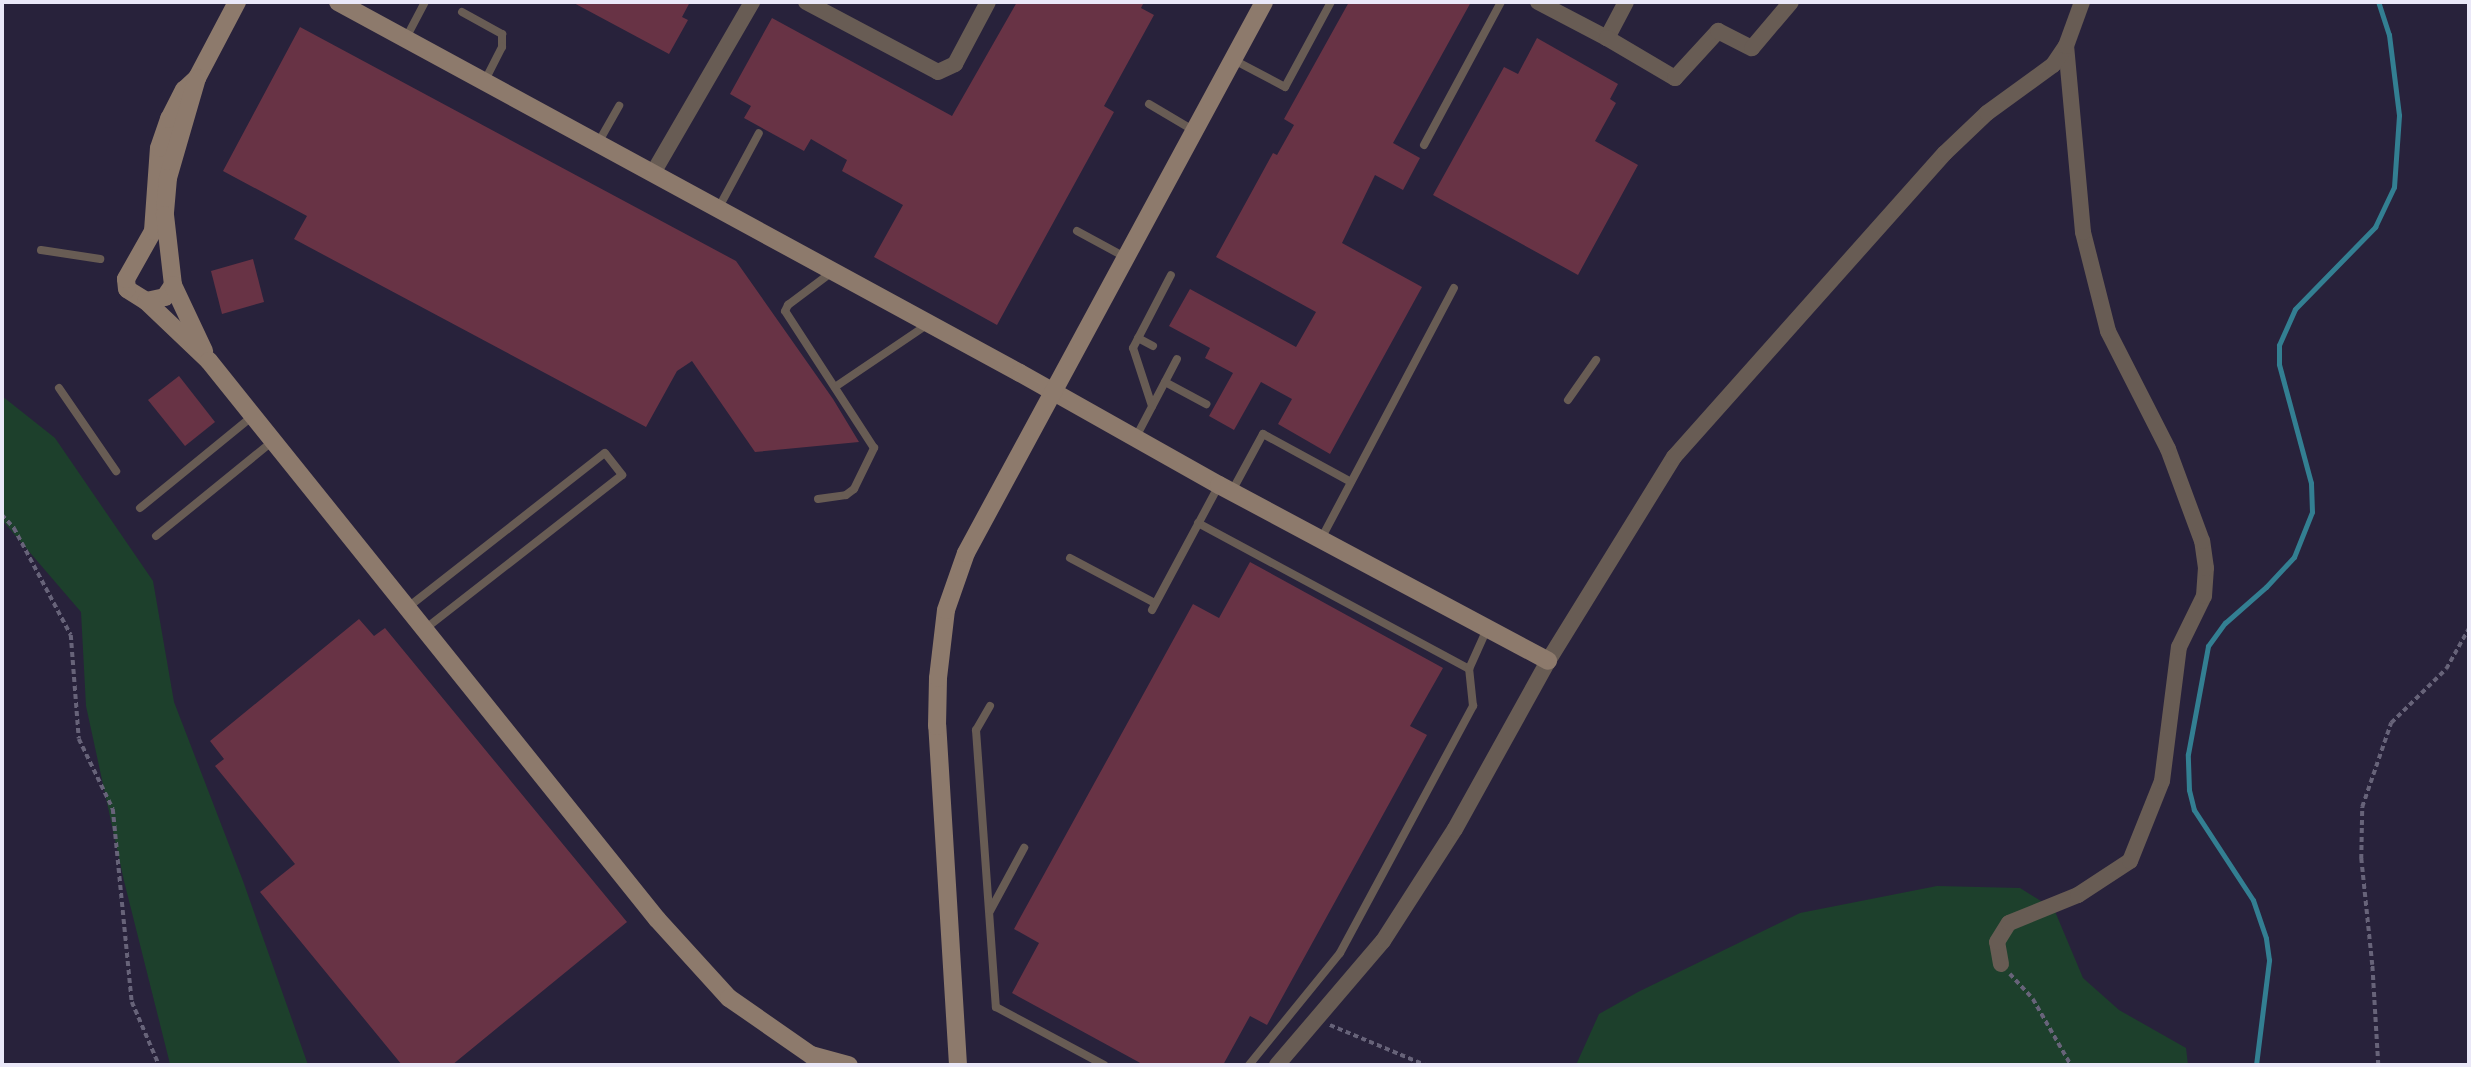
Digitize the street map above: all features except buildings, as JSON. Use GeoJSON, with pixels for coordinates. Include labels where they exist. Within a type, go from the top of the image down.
{"type":"FeatureCollection","features":[{"type":"Feature","properties":{"kind":"street"},"geometry":{"type":"LineString","coordinates":[[209,361],[173,285],[165,215],[168,178],[197,78],[237,2]]}},
{"type":"Feature","properties":{"kind":"street"},"geometry":{"type":"LineString","coordinates":[[338,2],[1052,391],[1225,489],[1548,662]]}},
{"type":"Feature","properties":{"kind":"street"},"geometry":{"type":"LineString","coordinates":[[653,173],[752,2]]}},
{"type":"Feature","properties":{"kind":"street"},"geometry":{"type":"LineString","coordinates":[[806,2],[939,72],[955,64],[988,2]]}},
{"type":"Feature","properties":{"kind":"street"},"geometry":{"type":"LineString","coordinates":[[958,1065],[937,726],[938,678],[946,610],[966,554],[1264,2]]}},
{"type":"Feature","properties":{"kind":"street"},"geometry":{"type":"LineString","coordinates":[[1538,2],[1675,78],[1718,31],[1752,48],[1791,2]]}},
{"type":"Feature","properties":{"kind":"street"},"geometry":{"type":"LineString","coordinates":[[1607,38],[1626,2]]}},
{"type":"Feature","properties":{"kind":"street"},"geometry":{"type":"LineString","coordinates":[[1277,1065],[1383,941],[1455,829],[1548,662],[1674,457],[1945,153],[1987,113],[2053,65],[2066,46],[2082,2]]}},
{"type":"Feature","properties":{"kind":"street"},"geometry":{"type":"LineString","coordinates":[[2001,964],[1997,942],[2009,923],[2078,895],[2130,861],[2162,781],[2179,647],[2204,596],[2206,568],[2202,541],[2168,449],[2108,331],[2083,232],[2066,46]]}},
{"type":"Feature","properties":{"kind":"street"},"geometry":{"type":"LineString","coordinates":[[197,78],[184,90],[163,138],[156,174],[153,231],[126,279],[127,289],[146,301],[209,361],[657,919],[729,998],[811,1055],[849,1065]]}},
{"type":"Feature","properties":{"kind":"street"},"geometry":{"type":"LineString","coordinates":[[146,301],[165,297],[173,285]]}},
{"type":"Feature","properties":{"kind":"lane"},"geometry":{"type":"LineString","coordinates":[[406,38],[425,2]]}},
{"type":"Feature","properties":{"kind":"lane"},"geometry":{"type":"LineString","coordinates":[[1232,59],[1285,87],[1331,2]]}},
{"type":"Feature","properties":{"kind":"lane"},"geometry":{"type":"LineString","coordinates":[[1424,145],[1501,2]]}},
{"type":"Feature","properties":{"kind":"lane"},"geometry":{"type":"LineString","coordinates":[[462,12],[502,34],[502,47],[484,82]]}},
{"type":"Feature","properties":{"kind":"lane"},"geometry":{"type":"LineString","coordinates":[[1149,104],[1193,130]]}},
{"type":"Feature","properties":{"kind":"lane"},"geometry":{"type":"LineString","coordinates":[[598,143],[619,106]]}},
{"type":"Feature","properties":{"kind":"lane"},"geometry":{"type":"LineString","coordinates":[[718,209],[759,133]]}},
{"type":"Feature","properties":{"kind":"lane"},"geometry":{"type":"LineString","coordinates":[[1077,231],[1125,257]]}},
{"type":"Feature","properties":{"kind":"lane"},"geometry":{"type":"LineString","coordinates":[[41,250],[100,259]]}},
{"type":"Feature","properties":{"kind":"lane"},"geometry":{"type":"LineString","coordinates":[[818,499],[846,495],[854,489],[874,448],[785,311],[788,305],[832,272]]}},
{"type":"Feature","properties":{"kind":"lane"},"geometry":{"type":"LineString","coordinates":[[1152,406],[1133,348],[1171,275]]}},
{"type":"Feature","properties":{"kind":"lane"},"geometry":{"type":"LineString","coordinates":[[1320,540],[1454,288]]}},
{"type":"Feature","properties":{"kind":"lane"},"geometry":{"type":"LineString","coordinates":[[835,387],[928,323]]}},
{"type":"Feature","properties":{"kind":"lane"},"geometry":{"type":"LineString","coordinates":[[1138,338],[1153,346]]}},
{"type":"Feature","properties":{"kind":"lane"},"geometry":{"type":"LineString","coordinates":[[1135,439],[1177,359]]}},
{"type":"Feature","properties":{"kind":"lane"},"geometry":{"type":"LineString","coordinates":[[1568,400],[1596,360]]}},
{"type":"Feature","properties":{"kind":"lane"},"geometry":{"type":"LineString","coordinates":[[1165,382],[1206,404]]}},
{"type":"Feature","properties":{"kind":"lane"},"geometry":{"type":"LineString","coordinates":[[59,388],[116,471]]}},
{"type":"Feature","properties":{"kind":"lane"},"geometry":{"type":"LineString","coordinates":[[139,508],[253,416]]}},
{"type":"Feature","properties":{"kind":"lane"},"geometry":{"type":"LineString","coordinates":[[1070,558],[1106,581],[1154,606],[1198,523],[1263,434],[1351,482]]}},
{"type":"Feature","properties":{"kind":"lane"},"geometry":{"type":"LineString","coordinates":[[156,536],[273,441]]}},
{"type":"Feature","properties":{"kind":"lane"},"geometry":{"type":"LineString","coordinates":[[407,608],[605,453],[622,475],[424,629]]}},
{"type":"Feature","properties":{"kind":"lane"},"geometry":{"type":"LineString","coordinates":[[1198,523],[1469,669]]}},
{"type":"Feature","properties":{"kind":"lane"},"geometry":{"type":"LineString","coordinates":[[1249,1065],[1340,953],[1473,706],[1469,669],[1487,629]]}},
{"type":"Feature","properties":{"kind":"lane"},"geometry":{"type":"LineString","coordinates":[[990,706],[976,730],[996,1007],[1104,1065]]}},
{"type":"Feature","properties":{"kind":"lane"},"geometry":{"type":"LineString","coordinates":[[989,912],[1024,849]]}},
{"type":"Feature","properties":{"kind":"path"},"geometry":{"type":"LineString","coordinates":[[2,515],[14,528],[71,635],[79,739],[113,809],[132,1002],[159,1065]]}},
{"type":"Feature","properties":{"kind":"path"},"geometry":{"type":"LineString","coordinates":[[2378,1065],[2372,965],[2361,859],[2362,807],[2391,723],[2446,669],[2469,628]]}},
{"type":"Feature","properties":{"kind":"path"},"geometry":{"type":"LineString","coordinates":[[2001,964],[2033,999],[2071,1065]]}},
{"type":"Feature","properties":{"kind":"path"},"geometry":{"type":"LineString","coordinates":[[1315,1019],[1424,1065]]}},
{"type":"Feature","properties":{"kind":"path"},"geometry":{"type":"LineString","coordinates":[[1814,1065],[1875,1065]]}},
{"type":"Feature","properties":{"kind":"green space"},"geometry":{"type":"Polygon","coordinates":[[[2,396],[55,438],[153,581],[174,702],[243,881],[308,1065],[170,1064],[124,881],[86,706],[81,612],[2,520],[2,396]]]}},
{"type":"Feature","properties":{"kind":"green space"},"geometry":{"type":"Polygon","coordinates":[[[1937,886],[2020,888],[2054,909],[2083,978],[2119,1010],[2186,1048],[2188,1065],[1576,1065],[1599,1014],[1638,992],[1800,913],[1937,886]]]}},
{"type":"Feature","properties":{"kind":"waterway"},"geometry":{"type":"LineString","coordinates":[[2256,1065],[2269,960],[2266,938],[2253,900],[2194,810],[2189,790],[2188,754],[2208,646],[2225,623],[2266,587],[2294,557],[2312,512],[2311,483],[2279,364],[2279,345],[2295,309],[2375,227],[2394,187],[2399,115],[2389,35],[2378,2]]}}]}
